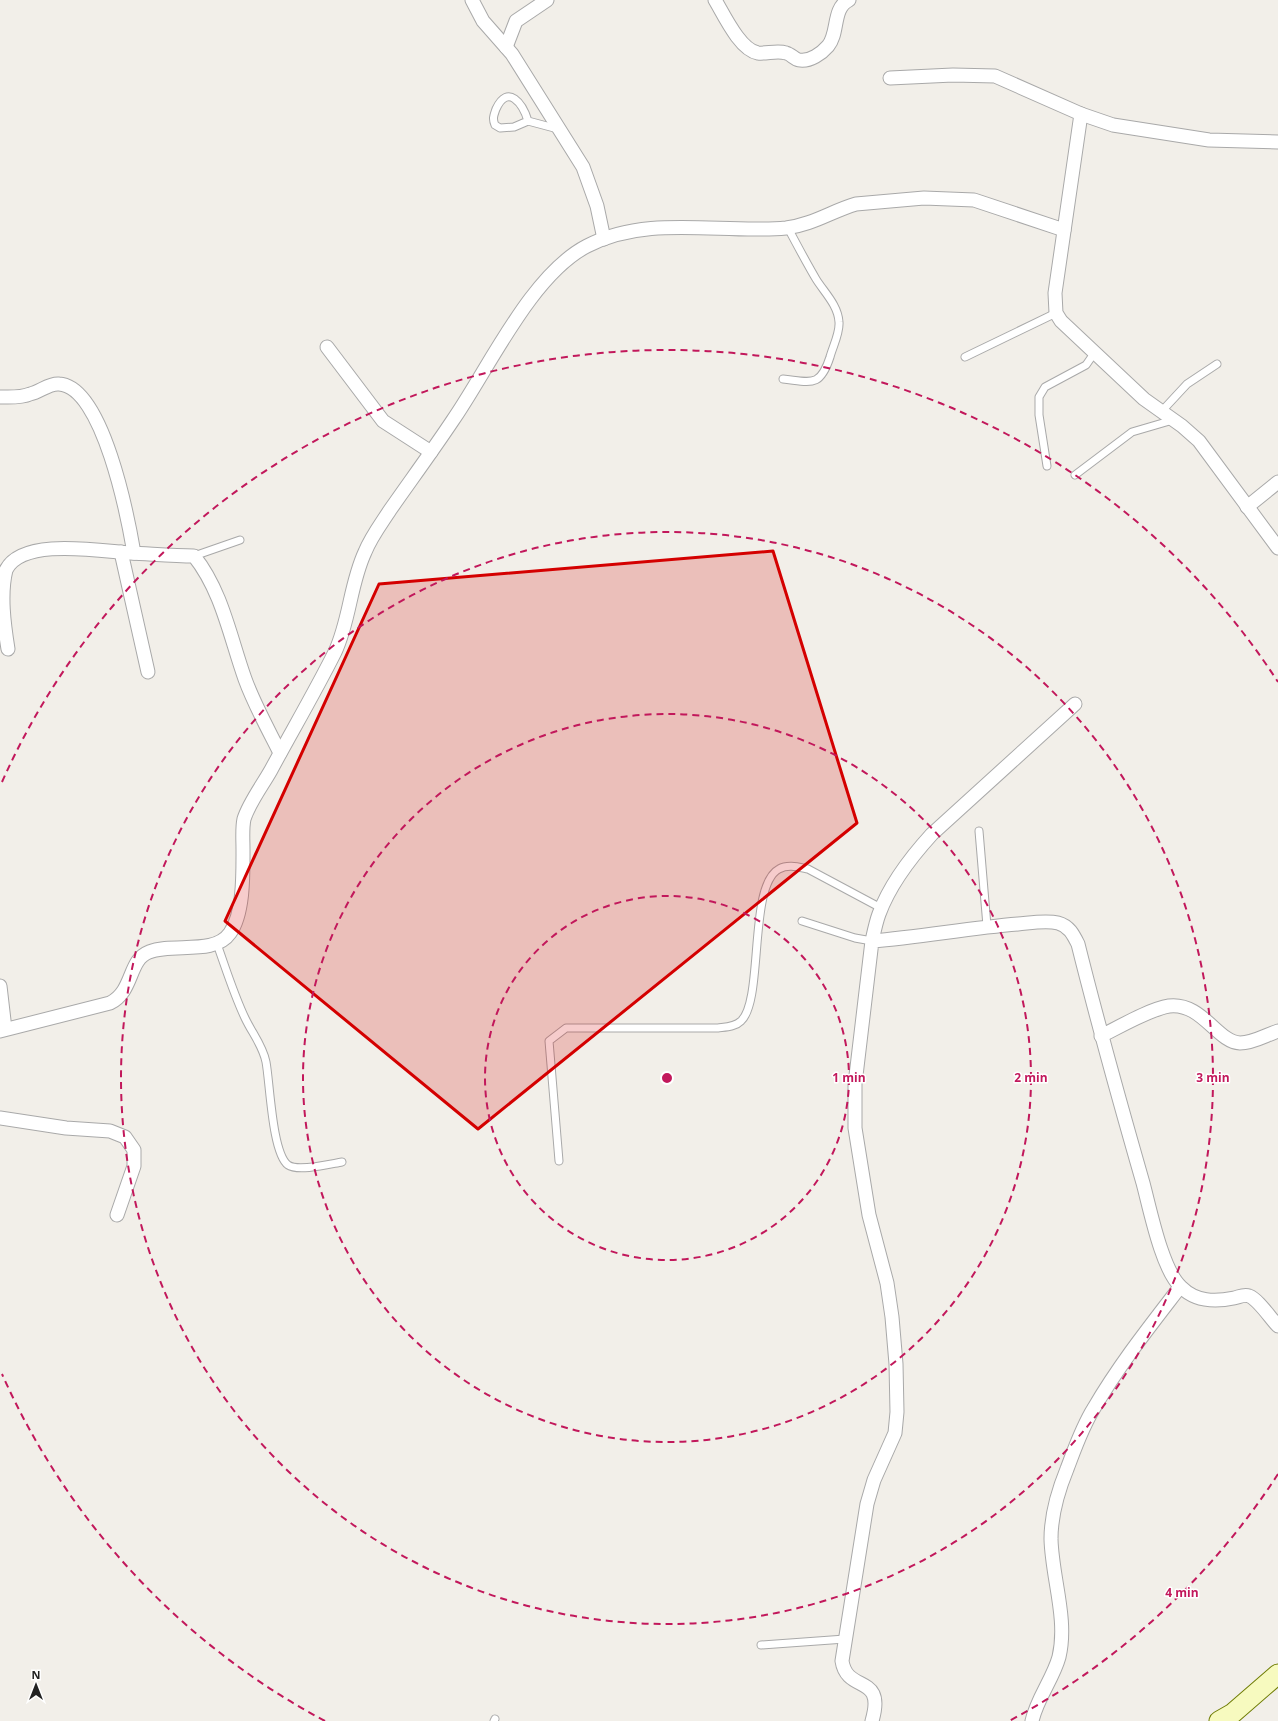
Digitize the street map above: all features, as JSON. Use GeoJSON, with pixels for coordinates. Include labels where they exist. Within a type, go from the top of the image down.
{"type":"FeatureCollection","features":[{"type":"Feature","properties":{"kind":"main road"},"geometry":{"type":"LineString","coordinates":[[1219,1721],[1233,1713],[1278,1674]]}},
{"type":"Feature","properties":{"kind":"street"},"geometry":{"type":"LineString","coordinates":[[472,0],[479,15],[506,47],[583,167],[597,206],[604,239]]}},
{"type":"Feature","properties":{"kind":"street"},"geometry":{"type":"LineString","coordinates":[[506,47],[512,28],[516,21],[547,0]]}},
{"type":"Feature","properties":{"kind":"street"},"geometry":{"type":"LineString","coordinates":[[715,0],[735,34],[750,50],[757,53],[786,53],[799,60],[813,58],[830,44],[837,15],[842,5],[849,0]]}},
{"type":"Feature","properties":{"kind":"street"},"geometry":{"type":"LineString","coordinates":[[890,78],[953,75],[995,76],[1081,114],[1113,124],[1169,135],[1209,140],[1278,142]]}},
{"type":"Feature","properties":{"kind":"street"},"geometry":{"type":"LineString","coordinates":[[1081,114],[1055,293],[1056,313],[1061,321],[1144,399],[1199,441],[1278,548]]}},
{"type":"Feature","properties":{"kind":"street"},"geometry":{"type":"LineString","coordinates":[[0,986],[2,1030],[110,1003],[121,995],[127,986],[139,959],[151,951],[217,944],[227,938],[232,931],[239,910],[245,817],[336,649],[364,554],[372,537],[459,411],[524,308],[549,276],[584,248],[604,239],[634,231],[696,226],[788,228],[817,220],[845,207],[856,204],[924,198],[974,200],[1064,230]]}},
{"type":"Feature","properties":{"kind":"street"},"geometry":{"type":"LineString","coordinates":[[327,347],[383,421],[431,452]]}},
{"type":"Feature","properties":{"kind":"street"},"geometry":{"type":"LineString","coordinates":[[0,397],[14,397],[30,394],[48,386],[58,384],[74,390],[81,396],[102,432],[114,466],[125,506],[134,553]]}},
{"type":"Feature","properties":{"kind":"street"},"geometry":{"type":"LineString","coordinates":[[1247,507],[1278,482]]}},
{"type":"Feature","properties":{"kind":"street"},"geometry":{"type":"LineString","coordinates":[[8,649],[1,593],[4,576],[12,561],[33,552],[54,549],[194,556],[207,572],[224,612],[246,680],[259,712],[280,753]]}},
{"type":"Feature","properties":{"kind":"street"},"geometry":{"type":"LineString","coordinates":[[121,552],[148,672]]}},
{"type":"Feature","properties":{"kind":"street"},"geometry":{"type":"LineString","coordinates":[[872,1721],[876,1704],[874,1693],[868,1686],[850,1677],[844,1670],[842,1661],[867,1504],[874,1480],[895,1433],[897,1412],[896,1364],[887,1283],[869,1215],[854,1128],[854,1084],[872,941],[881,908],[903,871],[932,834],[1075,704]]}},
{"type":"Feature","properties":{"kind":"street"},"geometry":{"type":"LineString","coordinates":[[872,941],[987,926],[1046,922],[1056,922],[1066,926],[1073,934],[1078,944],[1101,1036],[1168,1267],[1180,1287],[1196,1298],[1205,1300],[1224,1300],[1243,1295],[1249,1296],[1278,1326]]}},
{"type":"Feature","properties":{"kind":"street"},"geometry":{"type":"LineString","coordinates":[[1101,1036],[1154,1011],[1169,1006],[1182,1007],[1202,1016],[1234,1042],[1248,1042],[1278,1031]]}},
{"type":"Feature","properties":{"kind":"street"},"geometry":{"type":"LineString","coordinates":[[0,1118],[66,1128],[110,1131],[125,1137],[134,1150],[134,1166],[117,1215]]}},
{"type":"Feature","properties":{"kind":"street"},"geometry":{"type":"LineString","coordinates":[[1032,1721],[1038,1700],[1059,1652],[1060,1612],[1051,1539],[1053,1516],[1060,1486],[1078,1440],[1094,1408],[1142,1337],[1180,1287]]}},
{"type":"Feature","properties":{"kind":"lane"},"geometry":{"type":"LineString","coordinates":[[528,121],[523,106],[511,98],[505,97],[500,100],[493,116],[495,124],[505,129],[528,121],[560,130]]}},
{"type":"Feature","properties":{"kind":"lane"},"geometry":{"type":"LineString","coordinates":[[783,379],[809,382],[818,380],[822,376],[828,364],[839,327],[838,314],[816,280],[788,228]]}},
{"type":"Feature","properties":{"kind":"lane"},"geometry":{"type":"LineString","coordinates":[[965,357],[1056,313]]}},
{"type":"Feature","properties":{"kind":"lane"},"geometry":{"type":"LineString","coordinates":[[1047,466],[1039,415],[1039,397],[1045,387],[1086,365],[1095,352]]}},
{"type":"Feature","properties":{"kind":"lane"},"geometry":{"type":"LineString","coordinates":[[1161,412],[1187,384],[1217,364]]}},
{"type":"Feature","properties":{"kind":"lane"},"geometry":{"type":"LineString","coordinates":[[1075,475],[1132,432],[1173,420]]}},
{"type":"Feature","properties":{"kind":"lane"},"geometry":{"type":"LineString","coordinates":[[194,556],[240,540]]}},
{"type":"Feature","properties":{"kind":"lane"},"geometry":{"type":"LineString","coordinates":[[979,831],[987,926]]}},
{"type":"Feature","properties":{"kind":"lane"},"geometry":{"type":"LineString","coordinates":[[558,1161],[549,1041],[566,1028],[718,1028],[734,1026],[742,1020],[746,1014],[751,996],[763,901],[771,877],[777,870],[786,866],[797,866],[808,869],[881,908]]}},
{"type":"Feature","properties":{"kind":"lane"},"geometry":{"type":"LineString","coordinates":[[802,921],[854,938],[872,941]]}},
{"type":"Feature","properties":{"kind":"lane"},"geometry":{"type":"LineString","coordinates":[[217,944],[244,1017],[262,1049],[266,1061],[273,1122],[284,1160],[289,1166],[303,1168],[342,1162]]}},
{"type":"Feature","properties":{"kind":"lane"},"geometry":{"type":"LineString","coordinates":[[762,1645],[845,1639]]}},
{"type":"Feature","properties":{"kind":"highlighted area"},"geometry":{"type":"Polygon","coordinates":[[[773,551],[857,823],[478,1129],[225,921],[379,584],[773,551]]]}}]}
